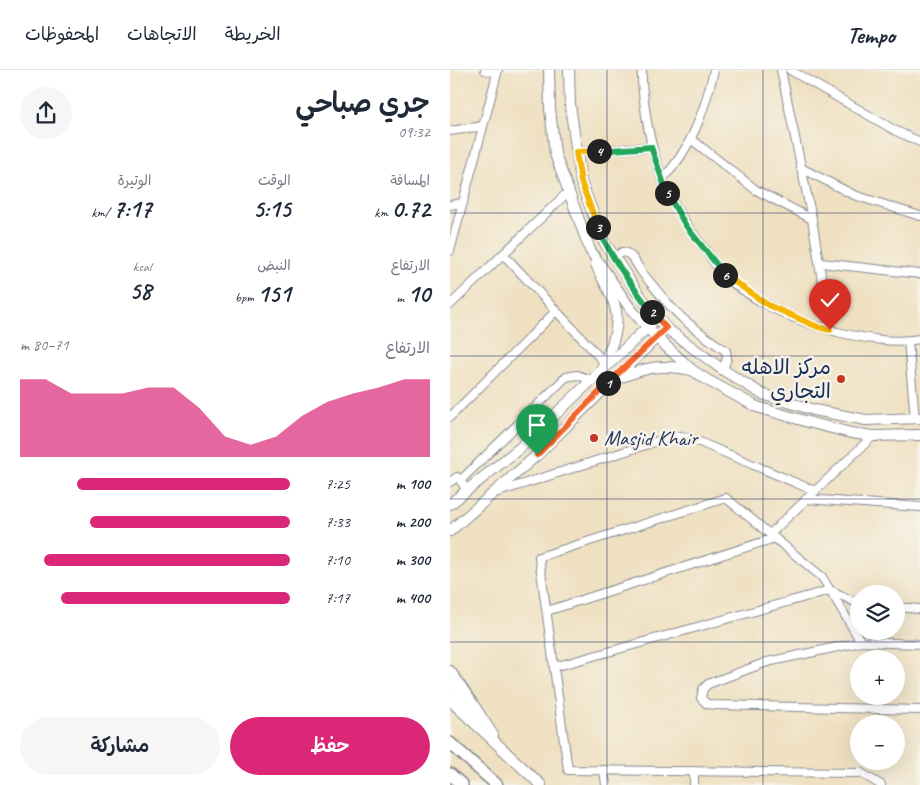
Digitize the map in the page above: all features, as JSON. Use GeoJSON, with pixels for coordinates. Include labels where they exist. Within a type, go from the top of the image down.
{"type":"FeatureCollection","features":[{"type":"Feature","properties":{"kind":"highway"},"geometry":{"type":"LineString","coordinates":[[450,743],[497,785]]}},
{"type":"Feature","properties":{"kind":"highway"},"geometry":{"type":"LineString","coordinates":[[450,774],[462,785]]}},
{"type":"Feature","properties":{"kind":"main road"},"geometry":{"type":"LineString","coordinates":[[549,70],[550,109],[555,154],[590,250],[614,302],[617,314],[616,334],[596,377]]}},
{"type":"Feature","properties":{"kind":"main road"},"geometry":{"type":"LineString","coordinates":[[570,70],[570,105],[581,182],[603,240],[639,295],[666,328],[723,370],[762,394],[814,410],[866,420],[918,418]]}},
{"type":"Feature","properties":{"kind":"main road"},"geometry":{"type":"LineString","coordinates":[[590,250],[647,328],[692,370],[709,381],[757,407],[812,424],[873,436],[920,435]]}},
{"type":"Feature","properties":{"kind":"main road"},"geometry":{"type":"LineString","coordinates":[[450,504],[521,447],[657,318]]}},
{"type":"Feature","properties":{"kind":"main road"},"geometry":{"type":"LineString","coordinates":[[450,530],[537,455],[666,328]]}},
{"type":"Feature","properties":{"kind":"main road"},"geometry":{"type":"LineString","coordinates":[[611,381],[649,368],[672,366],[692,370]]}},
{"type":"Feature","properties":{"kind":"main road"},"geometry":{"type":"LineString","coordinates":[[450,671],[494,736]]}},
{"type":"Feature","properties":{"kind":"main road"},"geometry":{"type":"LineString","coordinates":[[450,686],[540,785]]}},
{"type":"Feature","properties":{"kind":"main road"},"geometry":{"type":"LineString","coordinates":[[450,700],[515,759]]}},
{"type":"Feature","properties":{"kind":"street"},"geometry":{"type":"LineString","coordinates":[[450,251],[497,72],[485,70]]}},
{"type":"Feature","properties":{"kind":"street"},"geometry":{"type":"LineString","coordinates":[[642,70],[651,147],[664,187],[686,226],[727,278],[768,305],[818,327],[856,337],[908,341],[920,339]]}},
{"type":"Feature","properties":{"kind":"street"},"geometry":{"type":"LineString","coordinates":[[662,179],[673,168],[691,139],[711,86],[714,70]]}},
{"type":"Feature","properties":{"kind":"street"},"geometry":{"type":"LineString","coordinates":[[781,70],[821,263],[830,330]]}},
{"type":"Feature","properties":{"kind":"street"},"geometry":{"type":"LineString","coordinates":[[790,70],[920,142]]}},
{"type":"Feature","properties":{"kind":"street"},"geometry":{"type":"LineString","coordinates":[[450,130],[483,126]]}},
{"type":"Feature","properties":{"kind":"street"},"geometry":{"type":"LineString","coordinates":[[691,139],[756,190],[812,219]]}},
{"type":"Feature","properties":{"kind":"street"},"geometry":{"type":"LineString","coordinates":[[576,152],[651,147]]}},
{"type":"Feature","properties":{"kind":"street"},"geometry":{"type":"LineString","coordinates":[[802,168],[854,195],[920,216]]}},
{"type":"Feature","properties":{"kind":"street"},"geometry":{"type":"LineString","coordinates":[[450,305],[568,192]]}},
{"type":"Feature","properties":{"kind":"street"},"geometry":{"type":"LineString","coordinates":[[450,205],[463,203]]}},
{"type":"Feature","properties":{"kind":"street"},"geometry":{"type":"LineString","coordinates":[[615,258],[622,252],[631,254],[637,266],[678,314],[726,351],[727,358],[723,370]]}},
{"type":"Feature","properties":{"kind":"street"},"geometry":{"type":"LineString","coordinates":[[503,254],[604,362]]}},
{"type":"Feature","properties":{"kind":"street"},"geometry":{"type":"LineString","coordinates":[[821,263],[920,274]]}},
{"type":"Feature","properties":{"kind":"street"},"geometry":{"type":"LineString","coordinates":[[450,417],[556,311]]}},
{"type":"Feature","properties":{"kind":"street"},"geometry":{"type":"LineString","coordinates":[[908,341],[918,418]]}},
{"type":"Feature","properties":{"kind":"street"},"geometry":{"type":"LineString","coordinates":[[461,480],[566,377],[577,375],[596,377]]}},
{"type":"Feature","properties":{"kind":"street"},"geometry":{"type":"LineString","coordinates":[[494,494],[664,439],[680,436],[690,438],[815,491]]}},
{"type":"Feature","properties":{"kind":"street"},"geometry":{"type":"LineString","coordinates":[[547,611],[772,536],[806,499],[873,436]]}},
{"type":"Feature","properties":{"kind":"street"},"geometry":{"type":"LineString","coordinates":[[450,482],[457,477],[461,480],[467,491]]}},
{"type":"Feature","properties":{"kind":"street"},"geometry":{"type":"LineString","coordinates":[[861,642],[822,577],[726,498],[539,557],[568,770],[861,773],[881,785]]}},
{"type":"Feature","properties":{"kind":"street"},"geometry":{"type":"LineString","coordinates":[[806,499],[920,507]]}},
{"type":"Feature","properties":{"kind":"street"},"geometry":{"type":"LineString","coordinates":[[554,667],[830,590],[850,600]]}},
{"type":"Feature","properties":{"kind":"street"},"geometry":{"type":"LineString","coordinates":[[905,608],[920,609]]}},
{"type":"Feature","properties":{"kind":"street"},"geometry":{"type":"LineString","coordinates":[[920,644],[861,642],[767,662],[708,684],[703,689],[701,698],[707,704],[714,705],[920,710]]}},
{"type":"Feature","properties":{"kind":"street"},"geometry":{"type":"LineString","coordinates":[[604,770],[606,785]]}},
{"type":"Feature","properties":{"kind":"street"},"geometry":{"type":"LineString","coordinates":[[694,771],[694,785]]}},
{"type":"Feature","properties":{"kind":"place","name":"مركز الاهله التجاري"},"geometry":{"type":"Point","coordinates":[841,379]}},
{"type":"Feature","properties":{"kind":"place","name":"Masjid Khair"},"geometry":{"type":"Point","coordinates":[594,438]}},
{"type":"Feature","properties":{"kind":"route"},"geometry":{"type":"LineString","coordinates":[[537,455],[666,328],[639,295],[603,240],[581,182],[576,152],[651,147],[664,187],[686,226],[727,278],[768,305],[818,327],[830,330]]}}]}
